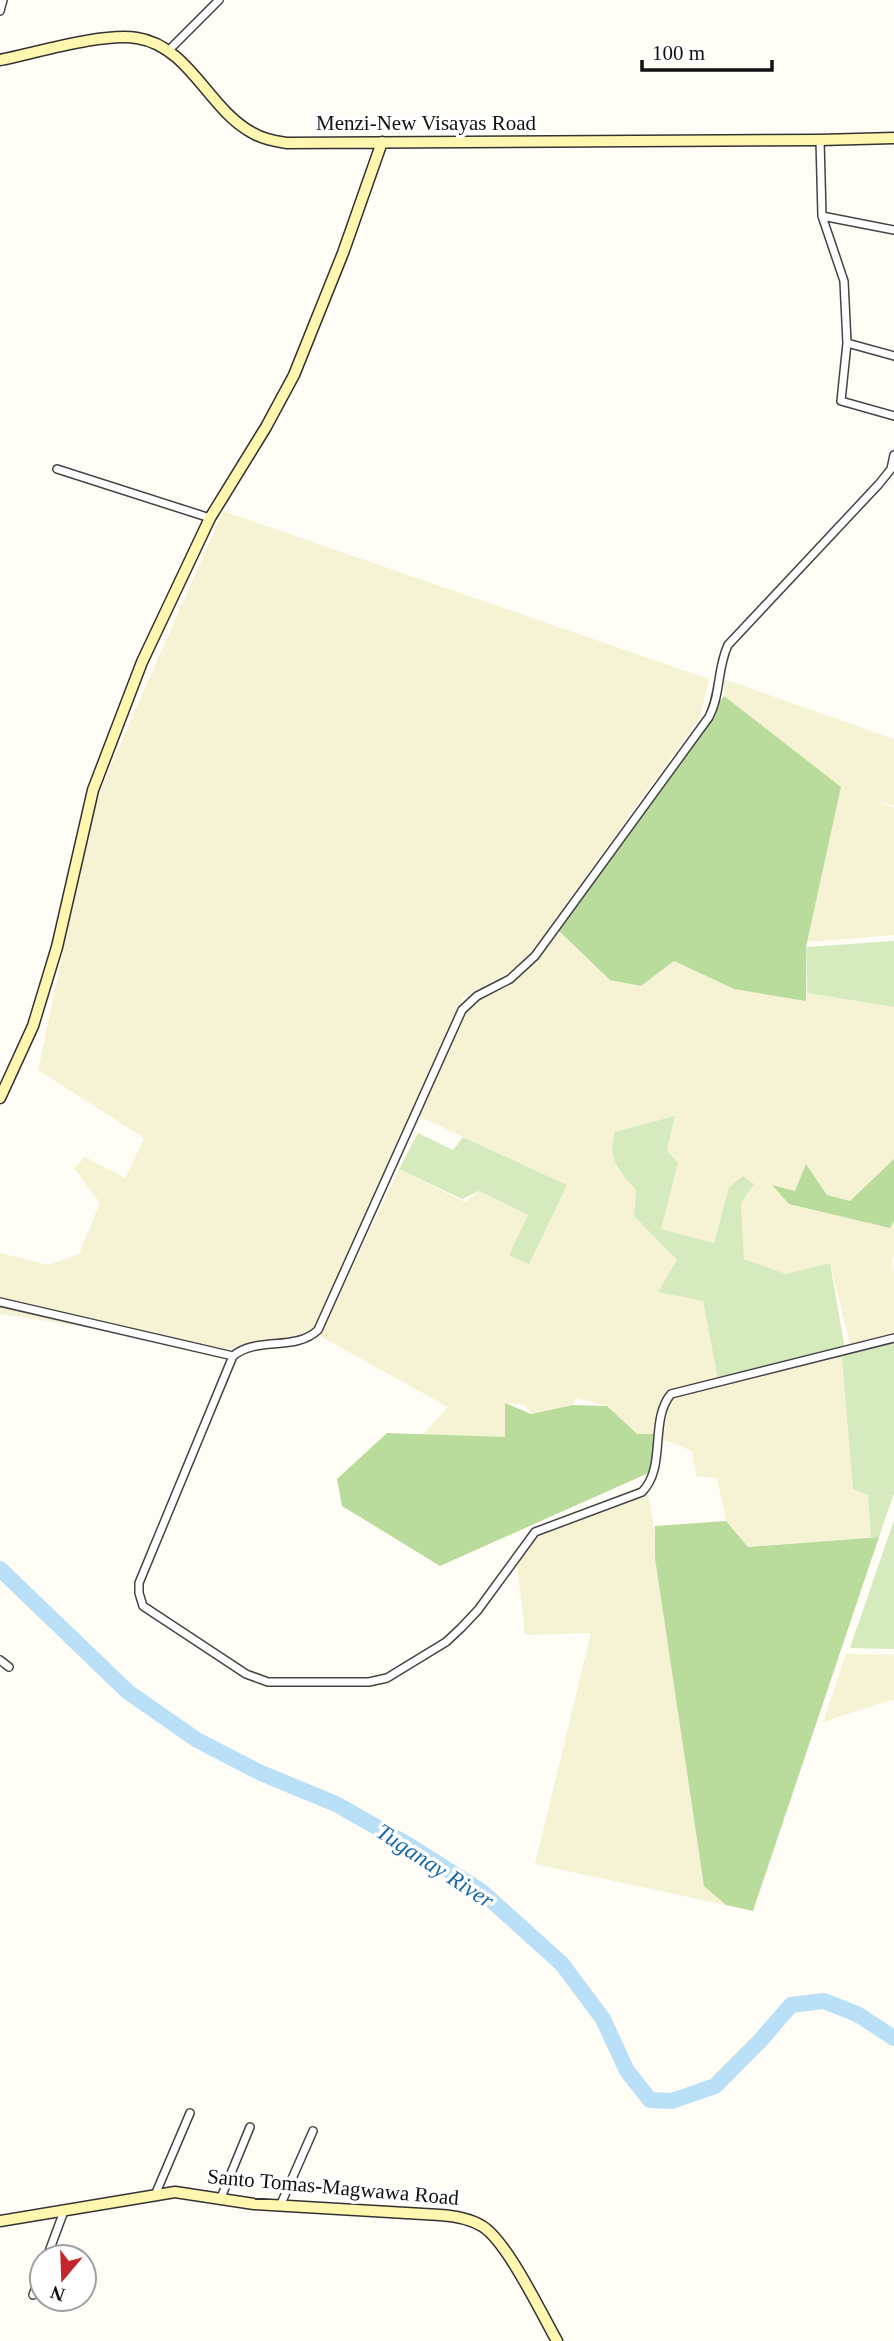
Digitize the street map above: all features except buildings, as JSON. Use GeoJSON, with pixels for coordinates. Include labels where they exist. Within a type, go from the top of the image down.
{"type":"FeatureCollection","features":[{"type":"Feature","properties":{"kind":"main road","name":"Menzi-New Visayas Road"},"geometry":{"type":"LineString","coordinates":[[0,60],[123,37],[148,40],[168,51],[240,125],[264,138],[287,143],[820,141],[894,138]]}},
{"type":"Feature","properties":{"kind":"main road"},"geometry":{"type":"LineString","coordinates":[[0,1098],[33,1026],[45,990],[88,811],[142,662],[210,518],[266,427],[294,375],[343,253],[382,142]]}},
{"type":"Feature","properties":{"kind":"main road","name":"Santo Tomas-Magwawa Road"},"geometry":{"type":"LineString","coordinates":[[0,2221],[155,2195],[183,2193],[280,2206],[469,2219],[483,2226],[504,2248],[557,2341]]}},
{"type":"Feature","properties":{"kind":"street"},"geometry":{"type":"LineString","coordinates":[[0,10],[4,0]]}},
{"type":"Feature","properties":{"kind":"street"},"geometry":{"type":"LineString","coordinates":[[168,51],[219,0]]}},
{"type":"Feature","properties":{"kind":"street"},"geometry":{"type":"LineString","coordinates":[[820,141],[822,216],[844,281],[847,342],[841,401],[894,416]]}},
{"type":"Feature","properties":{"kind":"street"},"geometry":{"type":"LineString","coordinates":[[822,216],[894,230]]}},
{"type":"Feature","properties":{"kind":"street"},"geometry":{"type":"LineString","coordinates":[[847,342],[894,356]]}},
{"type":"Feature","properties":{"kind":"street"},"geometry":{"type":"LineString","coordinates":[[894,455],[891,469],[879,484],[728,645],[720,667],[716,700],[709,717],[535,957],[510,979],[477,996],[463,1010],[318,1330],[311,1337],[297,1342],[244,1349],[233,1356],[139,1583],[143,1606],[256,1678],[282,1683],[369,1682],[387,1678],[446,1642],[478,1610],[535,1532],[642,1492],[652,1478],[660,1421],[669,1395],[894,1338]]}},
{"type":"Feature","properties":{"kind":"street"},"geometry":{"type":"LineString","coordinates":[[57,469],[210,518]]}},
{"type":"Feature","properties":{"kind":"street"},"geometry":{"type":"LineString","coordinates":[[0,1302],[233,1356]]}},
{"type":"Feature","properties":{"kind":"street"},"geometry":{"type":"LineString","coordinates":[[0,1660],[9,1667]]}},
{"type":"Feature","properties":{"kind":"street"},"geometry":{"type":"LineString","coordinates":[[155,2195],[190,2113]]}},
{"type":"Feature","properties":{"kind":"street"},"geometry":{"type":"LineString","coordinates":[[220,2200],[250,2127]]}},
{"type":"Feature","properties":{"kind":"street"},"geometry":{"type":"LineString","coordinates":[[280,2206],[313,2131]]}},
{"type":"Feature","properties":{"kind":"street"},"geometry":{"type":"LineString","coordinates":[[52,2243],[64,2211]]}},
{"type":"Feature","properties":{"kind":"shaded area"},"geometry":{"type":"Polygon","coordinates":[[[223,511],[709,679],[700,717],[523,964],[463,998],[315,1333],[230,1349],[0,1314],[0,1253],[48,1265],[79,1254],[100,1203],[74,1168],[85,1157],[125,1178],[144,1138],[38,1070],[94,804],[223,511]]]}},
{"type":"Feature","properties":{"kind":"shaded area"},"geometry":{"type":"Polygon","coordinates":[[[724,679],[894,739],[894,806],[875,800],[894,808],[894,935],[807,942],[841,788],[724,696],[724,679]]]}},
{"type":"Feature","properties":{"kind":"shaded area"},"geometry":{"type":"Polygon","coordinates":[[[559,931],[610,980],[641,986],[674,961],[734,989],[806,1000],[807,993],[894,1007],[894,1333],[850,1344],[830,1263],[786,1274],[744,1259],[741,1203],[729,1187],[714,1243],[660,1229],[678,1163],[667,1150],[675,1117],[616,1167],[636,1190],[634,1216],[677,1260],[703,1301],[718,1380],[667,1394],[654,1434],[632,1434],[607,1406],[576,1398],[573,1405],[531,1414],[525,1405],[505,1403],[505,1437],[422,1435],[448,1407],[320,1336],[399,1169],[465,1202],[479,1191],[528,1215],[567,1185],[416,1115],[467,1006],[507,985],[559,931]]]}},
{"type":"Feature","properties":{"kind":"shaded area"},"geometry":{"type":"Polygon","coordinates":[[[843,1357],[853,1489],[868,1495],[871,1537],[748,1547],[726,1521],[717,1478],[696,1476],[692,1451],[662,1439],[670,1396],[843,1357]]]}},
{"type":"Feature","properties":{"kind":"shaded area"},"geometry":{"type":"Polygon","coordinates":[[[647,1489],[726,1905],[535,1864],[591,1633],[525,1635],[517,1565],[532,1535],[647,1489]]]}},
{"type":"Feature","properties":{"kind":"shaded area"},"geometry":{"type":"Polygon","coordinates":[[[846,1654],[894,1655],[894,1701],[823,1722],[846,1654]]]}},
{"type":"Feature","properties":{"kind":"green space"},"geometry":{"type":"Polygon","coordinates":[[[724,696],[841,787],[806,947],[806,1001],[734,989],[674,961],[641,986],[610,980],[559,931],[724,696]]]}},
{"type":"Feature","properties":{"kind":"green space"},"geometry":{"type":"Polygon","coordinates":[[[894,941],[894,1007],[807,993],[806,947],[894,941]]]}},
{"type":"Feature","properties":{"kind":"green space"},"geometry":{"type":"Polygon","coordinates":[[[675,1116],[667,1150],[678,1163],[661,1229],[714,1243],[729,1187],[743,1176],[754,1184],[741,1203],[744,1259],[786,1274],[830,1263],[846,1355],[894,1343],[894,1493],[879,1537],[871,1537],[868,1495],[853,1489],[842,1357],[718,1380],[703,1301],[658,1292],[677,1260],[634,1216],[636,1190],[616,1164],[613,1141],[615,1132],[675,1116]]]}},
{"type":"Feature","properties":{"kind":"green space"},"geometry":{"type":"Polygon","coordinates":[[[418,1133],[453,1150],[463,1137],[567,1185],[529,1264],[509,1255],[528,1215],[479,1191],[462,1199],[399,1169],[418,1133]]]}},
{"type":"Feature","properties":{"kind":"green space"},"geometry":{"type":"Polygon","coordinates":[[[894,1159],[894,1221],[890,1228],[789,1204],[772,1185],[795,1191],[806,1164],[827,1195],[850,1201],[894,1159]]]}},
{"type":"Feature","properties":{"kind":"green space"},"geometry":{"type":"Polygon","coordinates":[[[505,1403],[531,1414],[573,1405],[607,1406],[637,1434],[654,1434],[653,1471],[440,1566],[342,1506],[337,1479],[387,1433],[505,1437],[505,1403]]]}},
{"type":"Feature","properties":{"kind":"green space"},"geometry":{"type":"Polygon","coordinates":[[[894,1520],[894,1649],[850,1648],[894,1520]]]}},
{"type":"Feature","properties":{"kind":"green space"},"geometry":{"type":"Polygon","coordinates":[[[726,1521],[748,1547],[879,1537],[753,1911],[726,1905],[704,1886],[655,1558],[655,1526],[726,1521]]]}},
{"type":"Feature","properties":{"kind":"waterway","name":"Tuganay River"},"geometry":{"type":"LineString","coordinates":[[0,1569],[128,1692],[197,1740],[261,1773],[336,1804],[481,1891],[562,1964],[603,2019],[627,2071],[650,2100],[672,2101],[715,2086],[791,2005],[824,2001],[857,2014],[894,2038]]}}]}
